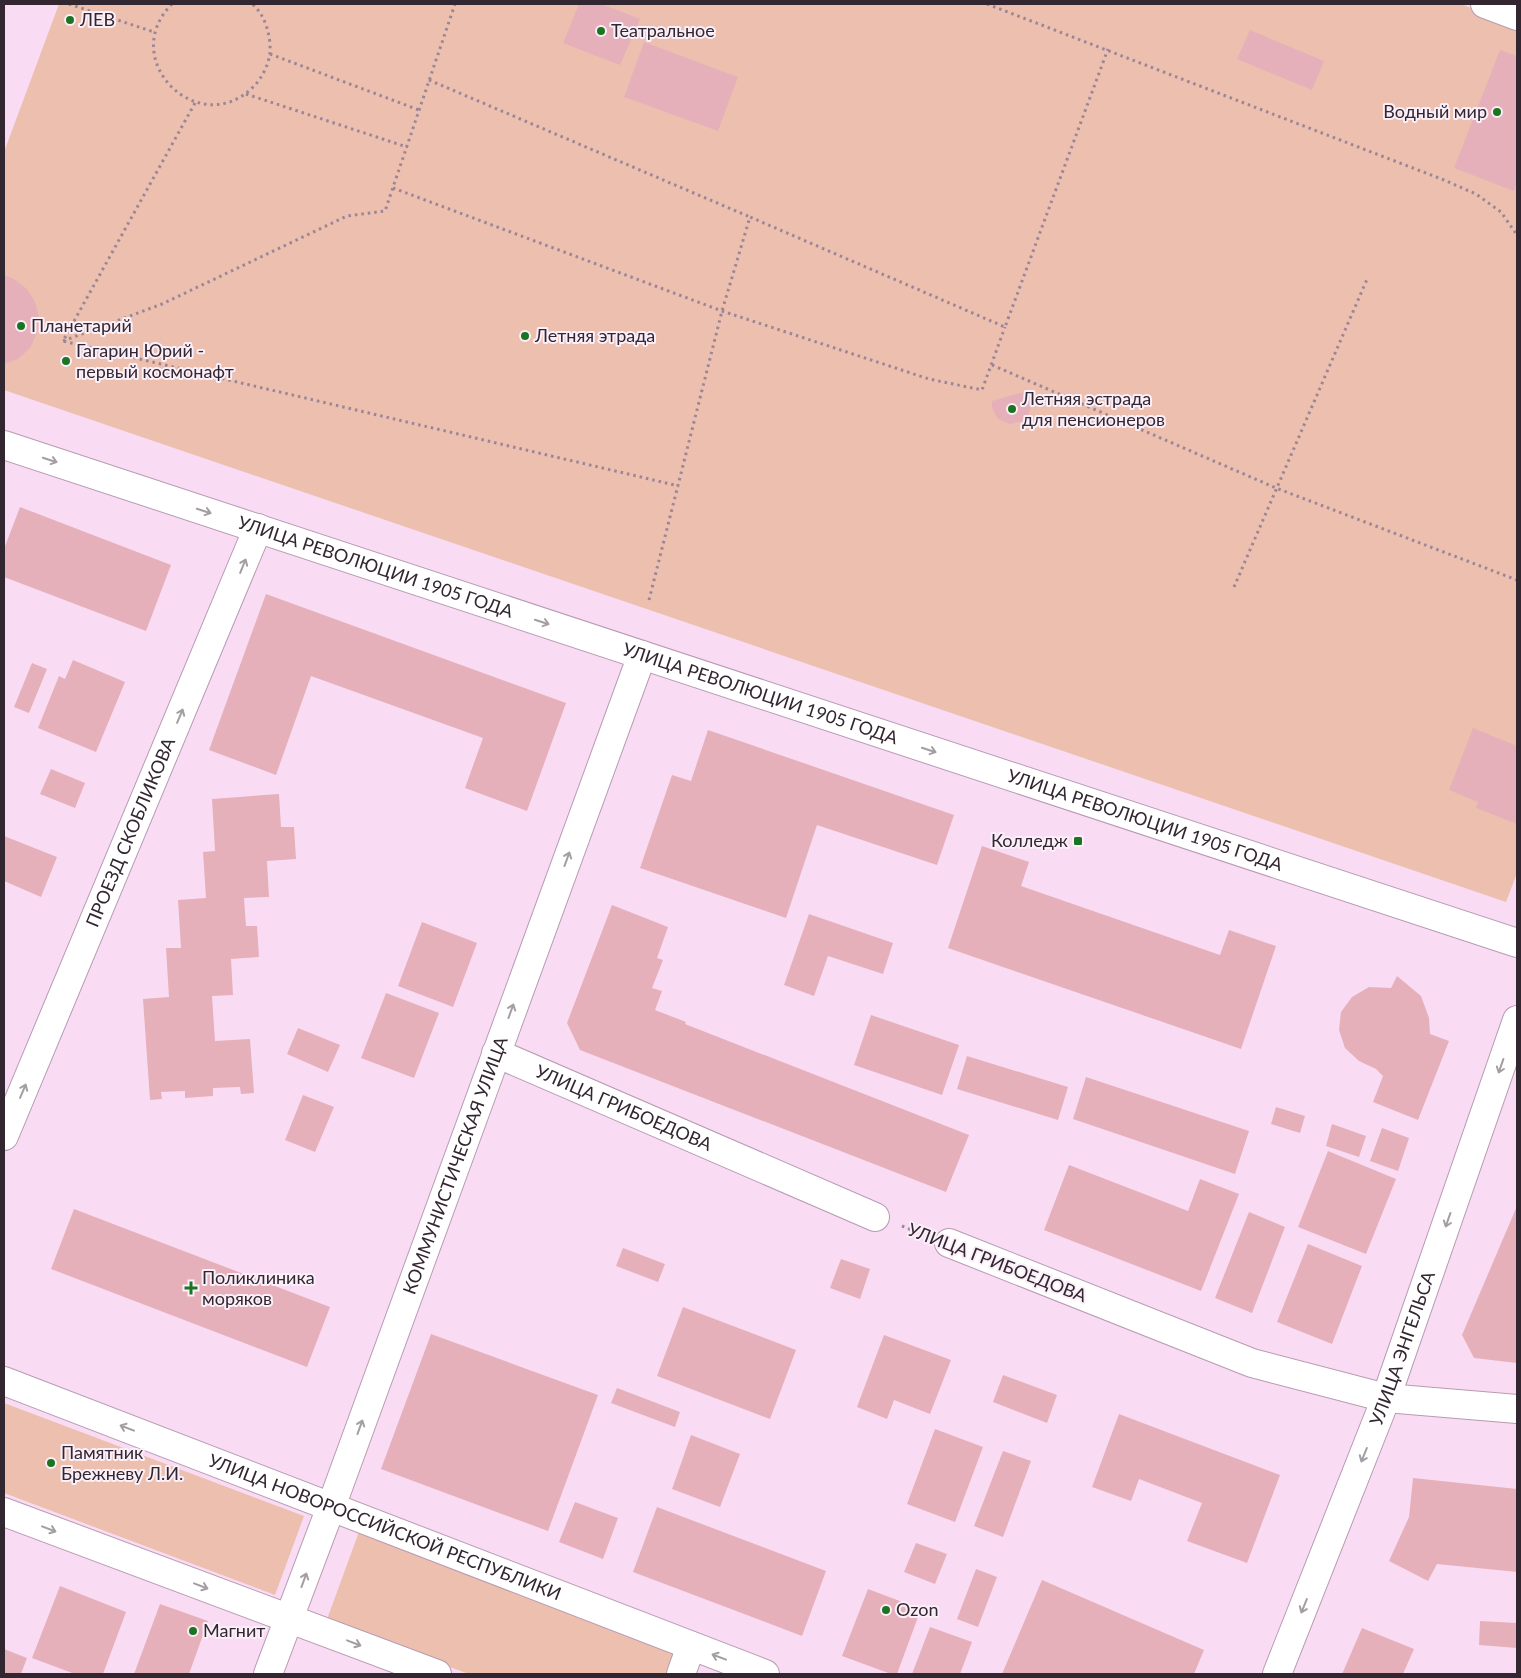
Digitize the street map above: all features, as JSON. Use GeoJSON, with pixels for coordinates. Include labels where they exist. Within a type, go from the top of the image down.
{"type":"FeatureCollection","features":[{"type":"Feature","properties":{"kind":"street"},"geometry":{"type":"LineString","coordinates":[[1485,4],[1517,16]]}},
{"type":"Feature","properties":{"kind":"street","name":"УЛИЦА РЕВОЛЮЦИИ 1905 ГОДА"},"geometry":{"type":"LineString","coordinates":[[4,445],[1517,943]]}},
{"type":"Feature","properties":{"kind":"street","name":"ПРОЕЗД СКОБЛИКОВА"},"geometry":{"type":"LineString","coordinates":[[4,1136],[258,528]]}},
{"type":"Feature","properties":{"kind":"street","name":"КОММУНИСТИЧЕСКАЯ УЛИЦА"},"geometry":{"type":"LineString","coordinates":[[268,1674],[331,1507],[642,655]]}},
{"type":"Feature","properties":{"kind":"street","name":"УЛИЦА ЭНГЕЛЬСА"},"geometry":{"type":"LineString","coordinates":[[1277,1674],[1386,1398],[1517,1020]]}},
{"type":"Feature","properties":{"kind":"street","name":"УЛИЦА ГРИБОЕДОВА"},"geometry":{"type":"LineString","coordinates":[[496,1053],[875,1217]]}},
{"type":"Feature","properties":{"kind":"street","name":"УЛИЦА ГРИБОЕДОВА"},"geometry":{"type":"LineString","coordinates":[[949,1244],[1252,1363],[1386,1398],[1517,1408]]}},
{"type":"Feature","properties":{"kind":"street","name":"УЛИЦА НОВОРОССИЙСКОЙ РЕСПУБЛИКИ"},"geometry":{"type":"LineString","coordinates":[[4,1381],[765,1674]]}},
{"type":"Feature","properties":{"kind":"street"},"geometry":{"type":"LineString","coordinates":[[4,1512],[437,1674]]}},
{"type":"Feature","properties":{"kind":"street"},"geometry":{"type":"LineString","coordinates":[[681,1674],[691,1646]]}},
{"type":"Feature","properties":{"kind":"path"},"geometry":{"type":"LineString","coordinates":[[69,4],[154,32]]}},
{"type":"Feature","properties":{"kind":"path"},"geometry":{"type":"LineString","coordinates":[[172,4],[162,13],[154,32],[155,63],[165,82],[177,94],[195,103],[216,105],[236,100],[246,94],[261,79],[270,54],[269,34],[256,8],[252,4]]}},
{"type":"Feature","properties":{"kind":"path"},"geometry":{"type":"LineString","coordinates":[[63,342],[162,304],[347,216],[385,211],[454,4]]}},
{"type":"Feature","properties":{"kind":"path"},"geometry":{"type":"LineString","coordinates":[[987,4],[1452,183],[1476,194],[1501,212],[1517,236]]}},
{"type":"Feature","properties":{"kind":"path"},"geometry":{"type":"LineString","coordinates":[[393,188],[722,311],[929,379],[982,390],[1108,50]]}},
{"type":"Feature","properties":{"kind":"path"},"geometry":{"type":"LineString","coordinates":[[270,54],[419,110]]}},
{"type":"Feature","properties":{"kind":"path"},"geometry":{"type":"LineString","coordinates":[[429,80],[1005,327]]}},
{"type":"Feature","properties":{"kind":"path"},"geometry":{"type":"LineString","coordinates":[[246,94],[407,147]]}},
{"type":"Feature","properties":{"kind":"path"},"geometry":{"type":"LineString","coordinates":[[63,342],[195,103]]}},
{"type":"Feature","properties":{"kind":"path"},"geometry":{"type":"LineString","coordinates":[[649,600],[722,311],[750,217]]}},
{"type":"Feature","properties":{"kind":"path"},"geometry":{"type":"LineString","coordinates":[[1234,587],[1368,277]]}},
{"type":"Feature","properties":{"kind":"path"},"geometry":{"type":"LineString","coordinates":[[63,342],[679,486]]}},
{"type":"Feature","properties":{"kind":"path"},"geometry":{"type":"LineString","coordinates":[[992,364],[1276,488],[1517,580]]}},
{"type":"Feature","properties":{"kind":"path","name":"УЛИЦА ГРИБОЕДОВА"},"geometry":{"type":"LineString","coordinates":[[875,1217],[949,1244]]}},
{"type":"Feature","properties":{"kind":"shaded area"},"geometry":{"type":"Polygon","coordinates":[[[59,4],[1461,4],[1517,26],[1517,873],[1506,902],[4,390],[4,152],[59,4]]]}},
{"type":"Feature","properties":{"kind":"shaded area"},"geometry":{"type":"Polygon","coordinates":[[[4,1403],[304,1516],[275,1595],[4,1493],[4,1403]]]}},
{"type":"Feature","properties":{"kind":"shaded area"},"geometry":{"type":"Polygon","coordinates":[[[360,1529],[677,1651],[668,1674],[469,1674],[326,1622],[360,1529]]]}},
{"type":"Feature","properties":{"kind":"building","name":"Театральное"},"geometry":{"type":"Polygon","coordinates":[[[579,4],[601,4],[640,19],[620,65],[563,43],[579,4]]]}},
{"type":"Feature","properties":{"kind":"building"},"geometry":{"type":"Polygon","coordinates":[[[1250,30],[1324,61],[1312,90],[1237,59],[1250,30]]]}},
{"type":"Feature","properties":{"kind":"building"},"geometry":{"type":"Polygon","coordinates":[[[644,42],[738,77],[718,131],[624,97],[644,42]]]}},
{"type":"Feature","properties":{"kind":"building","name":"Водный мир"},"geometry":{"type":"Polygon","coordinates":[[[1500,50],[1517,56],[1517,182],[1514,191],[1454,168],[1500,50]]]}},
{"type":"Feature","properties":{"kind":"building","name":"Планетарий"},"geometry":{"type":"Polygon","coordinates":[[[4,275],[14,279],[27,289],[35,302],[39,318],[37,333],[30,348],[18,359],[4,364],[4,275]]]}},
{"type":"Feature","properties":{"kind":"building","name":"Летняя эстрада для пенсионеров"},"geometry":{"type":"Polygon","coordinates":[[[1027,391],[1032,404],[1028,416],[1023,421],[1010,424],[998,419],[992,408],[992,401],[1027,391]]]}},
{"type":"Feature","properties":{"kind":"building"},"geometry":{"type":"Polygon","coordinates":[[[20,507],[171,565],[146,631],[4,577],[4,549],[20,507]]]}},
{"type":"Feature","properties":{"kind":"building"},"geometry":{"type":"Polygon","coordinates":[[[266,594],[566,703],[527,811],[465,788],[483,738],[311,676],[276,775],[209,750],[266,594]]]}},
{"type":"Feature","properties":{"kind":"building"},"geometry":{"type":"Polygon","coordinates":[[[73,660],[125,682],[96,752],[38,728],[59,676],[65,679],[73,660]]]}},
{"type":"Feature","properties":{"kind":"building"},"geometry":{"type":"Polygon","coordinates":[[[32,663],[47,669],[29,713],[14,707],[32,663]]]}},
{"type":"Feature","properties":{"kind":"building"},"geometry":{"type":"Polygon","coordinates":[[[1473,728],[1517,746],[1517,824],[1476,808],[1478,802],[1449,790],[1473,728]]]}},
{"type":"Feature","properties":{"kind":"building"},"geometry":{"type":"Polygon","coordinates":[[[708,730],[954,815],[937,865],[817,825],[786,918],[640,868],[672,775],[691,781],[708,730]]]}},
{"type":"Feature","properties":{"kind":"building"},"geometry":{"type":"Polygon","coordinates":[[[51,769],[85,783],[75,808],[40,794],[51,769]]]}},
{"type":"Feature","properties":{"kind":"building"},"geometry":{"type":"Polygon","coordinates":[[[279,794],[281,827],[294,827],[296,859],[267,861],[269,897],[244,898],[246,926],[257,926],[259,957],[231,959],[233,995],[212,996],[215,1041],[250,1039],[254,1093],[241,1094],[240,1087],[213,1088],[213,1096],[185,1098],[185,1091],[161,1092],[162,1099],[150,1100],[143,999],[169,997],[166,948],[181,948],[178,900],[206,898],[203,852],[215,851],[212,799],[279,794]]]}},
{"type":"Feature","properties":{"kind":"building"},"geometry":{"type":"Polygon","coordinates":[[[4,836],[57,857],[41,897],[4,881],[4,836]]]}},
{"type":"Feature","properties":{"kind":"building"},"geometry":{"type":"Polygon","coordinates":[[[982,846],[1029,862],[1021,886],[1220,955],[1229,930],[1276,946],[1241,1049],[948,948],[982,846]]]}},
{"type":"Feature","properties":{"kind":"building"},"geometry":{"type":"Polygon","coordinates":[[[612,905],[668,927],[657,958],[663,960],[652,988],[662,991],[655,1010],[686,1022],[685,1024],[969,1135],[946,1192],[580,1050],[567,1023],[612,905]]]}},
{"type":"Feature","properties":{"kind":"building"},"geometry":{"type":"Polygon","coordinates":[[[809,914],[893,943],[883,974],[828,956],[814,996],[784,985],[809,914]]]}},
{"type":"Feature","properties":{"kind":"building"},"geometry":{"type":"Polygon","coordinates":[[[422,922],[477,943],[453,1007],[398,986],[422,922]]]}},
{"type":"Feature","properties":{"kind":"building"},"geometry":{"type":"Polygon","coordinates":[[[1397,976],[1421,996],[1429,1018],[1430,1034],[1449,1041],[1418,1120],[1373,1102],[1383,1076],[1376,1069],[1359,1061],[1345,1048],[1339,1030],[1341,1012],[1352,997],[1369,987],[1391,988],[1397,976]]]}},
{"type":"Feature","properties":{"kind":"building"},"geometry":{"type":"Polygon","coordinates":[[[386,993],[439,1013],[414,1078],[361,1058],[386,993]]]}},
{"type":"Feature","properties":{"kind":"building"},"geometry":{"type":"Polygon","coordinates":[[[871,1015],[959,1045],[942,1095],[854,1065],[871,1015]]]}},
{"type":"Feature","properties":{"kind":"building"},"geometry":{"type":"Polygon","coordinates":[[[298,1028],[340,1045],[328,1072],[287,1054],[298,1028]]]}},
{"type":"Feature","properties":{"kind":"building"},"geometry":{"type":"Polygon","coordinates":[[[967,1056],[1068,1087],[1058,1120],[957,1089],[967,1056]]]}},
{"type":"Feature","properties":{"kind":"building"},"geometry":{"type":"Polygon","coordinates":[[[1086,1077],[1249,1131],[1235,1174],[1073,1119],[1086,1077]]]}},
{"type":"Feature","properties":{"kind":"building"},"geometry":{"type":"Polygon","coordinates":[[[303,1095],[334,1107],[315,1152],[285,1140],[303,1095]]]}},
{"type":"Feature","properties":{"kind":"building"},"geometry":{"type":"Polygon","coordinates":[[[1276,1107],[1305,1116],[1300,1133],[1271,1124],[1276,1107]]]}},
{"type":"Feature","properties":{"kind":"building"},"geometry":{"type":"Polygon","coordinates":[[[1332,1124],[1366,1136],[1359,1157],[1326,1146],[1332,1124]]]}},
{"type":"Feature","properties":{"kind":"building"},"geometry":{"type":"Polygon","coordinates":[[[1382,1128],[1409,1138],[1398,1171],[1370,1161],[1382,1128]]]}},
{"type":"Feature","properties":{"kind":"building"},"geometry":{"type":"Polygon","coordinates":[[[1328,1151],[1396,1179],[1366,1254],[1298,1227],[1328,1151]]]}},
{"type":"Feature","properties":{"kind":"building"},"geometry":{"type":"Polygon","coordinates":[[[1069,1165],[1188,1211],[1200,1179],[1239,1194],[1201,1291],[1044,1230],[1069,1165]]]}},
{"type":"Feature","properties":{"kind":"building"},"geometry":{"type":"Polygon","coordinates":[[[1517,1206],[1517,1363],[1474,1358],[1462,1335],[1517,1206]]]}},
{"type":"Feature","properties":{"kind":"building","name":"Поликлиника моряков"},"geometry":{"type":"Polygon","coordinates":[[[74,1209],[330,1307],[307,1367],[51,1269],[74,1209]]]}},
{"type":"Feature","properties":{"kind":"building"},"geometry":{"type":"Polygon","coordinates":[[[1249,1212],[1285,1227],[1252,1313],[1215,1298],[1249,1212]]]}},
{"type":"Feature","properties":{"kind":"building"},"geometry":{"type":"Polygon","coordinates":[[[1308,1244],[1362,1266],[1332,1344],[1277,1322],[1308,1244]]]}},
{"type":"Feature","properties":{"kind":"building"},"geometry":{"type":"Polygon","coordinates":[[[623,1248],[665,1264],[658,1282],[616,1266],[623,1248]]]}},
{"type":"Feature","properties":{"kind":"building"},"geometry":{"type":"Polygon","coordinates":[[[841,1259],[870,1269],[860,1299],[830,1288],[841,1259]]]}},
{"type":"Feature","properties":{"kind":"building"},"geometry":{"type":"Polygon","coordinates":[[[683,1307],[796,1350],[770,1419],[657,1376],[683,1307]]]}},
{"type":"Feature","properties":{"kind":"building"},"geometry":{"type":"Polygon","coordinates":[[[431,1334],[598,1395],[548,1531],[381,1469],[431,1334]]]}},
{"type":"Feature","properties":{"kind":"building"},"geometry":{"type":"Polygon","coordinates":[[[884,1335],[951,1360],[930,1414],[894,1400],[887,1419],[857,1407],[884,1335]]]}},
{"type":"Feature","properties":{"kind":"building"},"geometry":{"type":"Polygon","coordinates":[[[1003,1375],[1057,1395],[1047,1423],[993,1402],[1003,1375]]]}},
{"type":"Feature","properties":{"kind":"building"},"geometry":{"type":"Polygon","coordinates":[[[617,1388],[680,1412],[675,1427],[611,1403],[617,1388]]]}},
{"type":"Feature","properties":{"kind":"building"},"geometry":{"type":"Polygon","coordinates":[[[1119,1414],[1280,1475],[1247,1563],[1187,1541],[1202,1503],[1139,1479],[1131,1501],[1092,1487],[1119,1414]]]}},
{"type":"Feature","properties":{"kind":"building"},"geometry":{"type":"Polygon","coordinates":[[[935,1429],[983,1447],[955,1522],[907,1504],[935,1429]]]}},
{"type":"Feature","properties":{"kind":"building"},"geometry":{"type":"Polygon","coordinates":[[[691,1435],[740,1454],[720,1507],[672,1489],[691,1435]]]}},
{"type":"Feature","properties":{"kind":"building"},"geometry":{"type":"Polygon","coordinates":[[[1003,1451],[1031,1461],[1003,1537],[974,1526],[1003,1451]]]}},
{"type":"Feature","properties":{"kind":"building"},"geometry":{"type":"Polygon","coordinates":[[[1413,1478],[1517,1489],[1517,1572],[1437,1564],[1428,1581],[1389,1561],[1409,1517],[1413,1478]]]}},
{"type":"Feature","properties":{"kind":"building"},"geometry":{"type":"Polygon","coordinates":[[[575,1502],[618,1518],[603,1559],[559,1542],[575,1502]]]}},
{"type":"Feature","properties":{"kind":"building"},"geometry":{"type":"Polygon","coordinates":[[[657,1507],[826,1571],[802,1636],[633,1572],[657,1507]]]}},
{"type":"Feature","properties":{"kind":"building"},"geometry":{"type":"Polygon","coordinates":[[[916,1543],[947,1554],[935,1584],[904,1572],[916,1543]]]}},
{"type":"Feature","properties":{"kind":"building"},"geometry":{"type":"Polygon","coordinates":[[[976,1569],[997,1577],[978,1627],[957,1619],[976,1569]]]}},
{"type":"Feature","properties":{"kind":"building"},"geometry":{"type":"Polygon","coordinates":[[[1042,1580],[1204,1650],[1194,1674],[1002,1674],[1042,1580]]]}},
{"type":"Feature","properties":{"kind":"building"},"geometry":{"type":"Polygon","coordinates":[[[60,1586],[126,1612],[103,1674],[75,1674],[32,1658],[60,1586]]]}},
{"type":"Feature","properties":{"kind":"building"},"geometry":{"type":"Polygon","coordinates":[[[868,1589],[921,1609],[897,1674],[891,1674],[842,1656],[868,1589]]]}},
{"type":"Feature","properties":{"kind":"building"},"geometry":{"type":"Polygon","coordinates":[[[160,1604],[208,1621],[189,1674],[134,1674],[160,1604]]]}},
{"type":"Feature","properties":{"kind":"building"},"geometry":{"type":"Polygon","coordinates":[[[1480,1621],[1517,1623],[1517,1648],[1479,1645],[1480,1621]]]}},
{"type":"Feature","properties":{"kind":"building"},"geometry":{"type":"Polygon","coordinates":[[[930,1627],[972,1642],[960,1674],[912,1674],[930,1627]]]}},
{"type":"Feature","properties":{"kind":"building"},"geometry":{"type":"Polygon","coordinates":[[[1362,1628],[1414,1649],[1403,1674],[1342,1674],[1362,1628]]]}},
{"type":"Feature","properties":{"kind":"building"},"geometry":{"type":"Polygon","coordinates":[[[4,1649],[27,1658],[21,1674],[4,1674],[4,1649]]]}},
{"type":"Feature","properties":{"kind":"place","name":"ЛЕВ"},"geometry":{"type":"Point","coordinates":[70,20]}},
{"type":"Feature","properties":{"kind":"place","name":"Театральное"},"geometry":{"type":"Point","coordinates":[601,31]}},
{"type":"Feature","properties":{"kind":"place","name":"Водный мир"},"geometry":{"type":"Point","coordinates":[1497,112]}},
{"type":"Feature","properties":{"kind":"place","name":"Планетарий"},"geometry":{"type":"Point","coordinates":[21,326]}},
{"type":"Feature","properties":{"kind":"place","name":"Летняя этрада"},"geometry":{"type":"Point","coordinates":[525,336]}},
{"type":"Feature","properties":{"kind":"place","name":"Гагарин Юрий - первый космонафт"},"geometry":{"type":"Point","coordinates":[66,361]}},
{"type":"Feature","properties":{"kind":"place","name":"Летняя эстрада для пенсионеров"},"geometry":{"type":"Point","coordinates":[1012,409]}},
{"type":"Feature","properties":{"kind":"place","name":"Колледж"},"geometry":{"type":"Point","coordinates":[1078,841]}},
{"type":"Feature","properties":{"kind":"place","name":"Поликлиника моряков"},"geometry":{"type":"Point","coordinates":[191,1288]}},
{"type":"Feature","properties":{"kind":"place","name":"Памятник Брежневу Л.И."},"geometry":{"type":"Point","coordinates":[51,1463]}},
{"type":"Feature","properties":{"kind":"place","name":"Ozon"},"geometry":{"type":"Point","coordinates":[886,1610]}},
{"type":"Feature","properties":{"kind":"place","name":"Магнит"},"geometry":{"type":"Point","coordinates":[193,1631]}}]}
